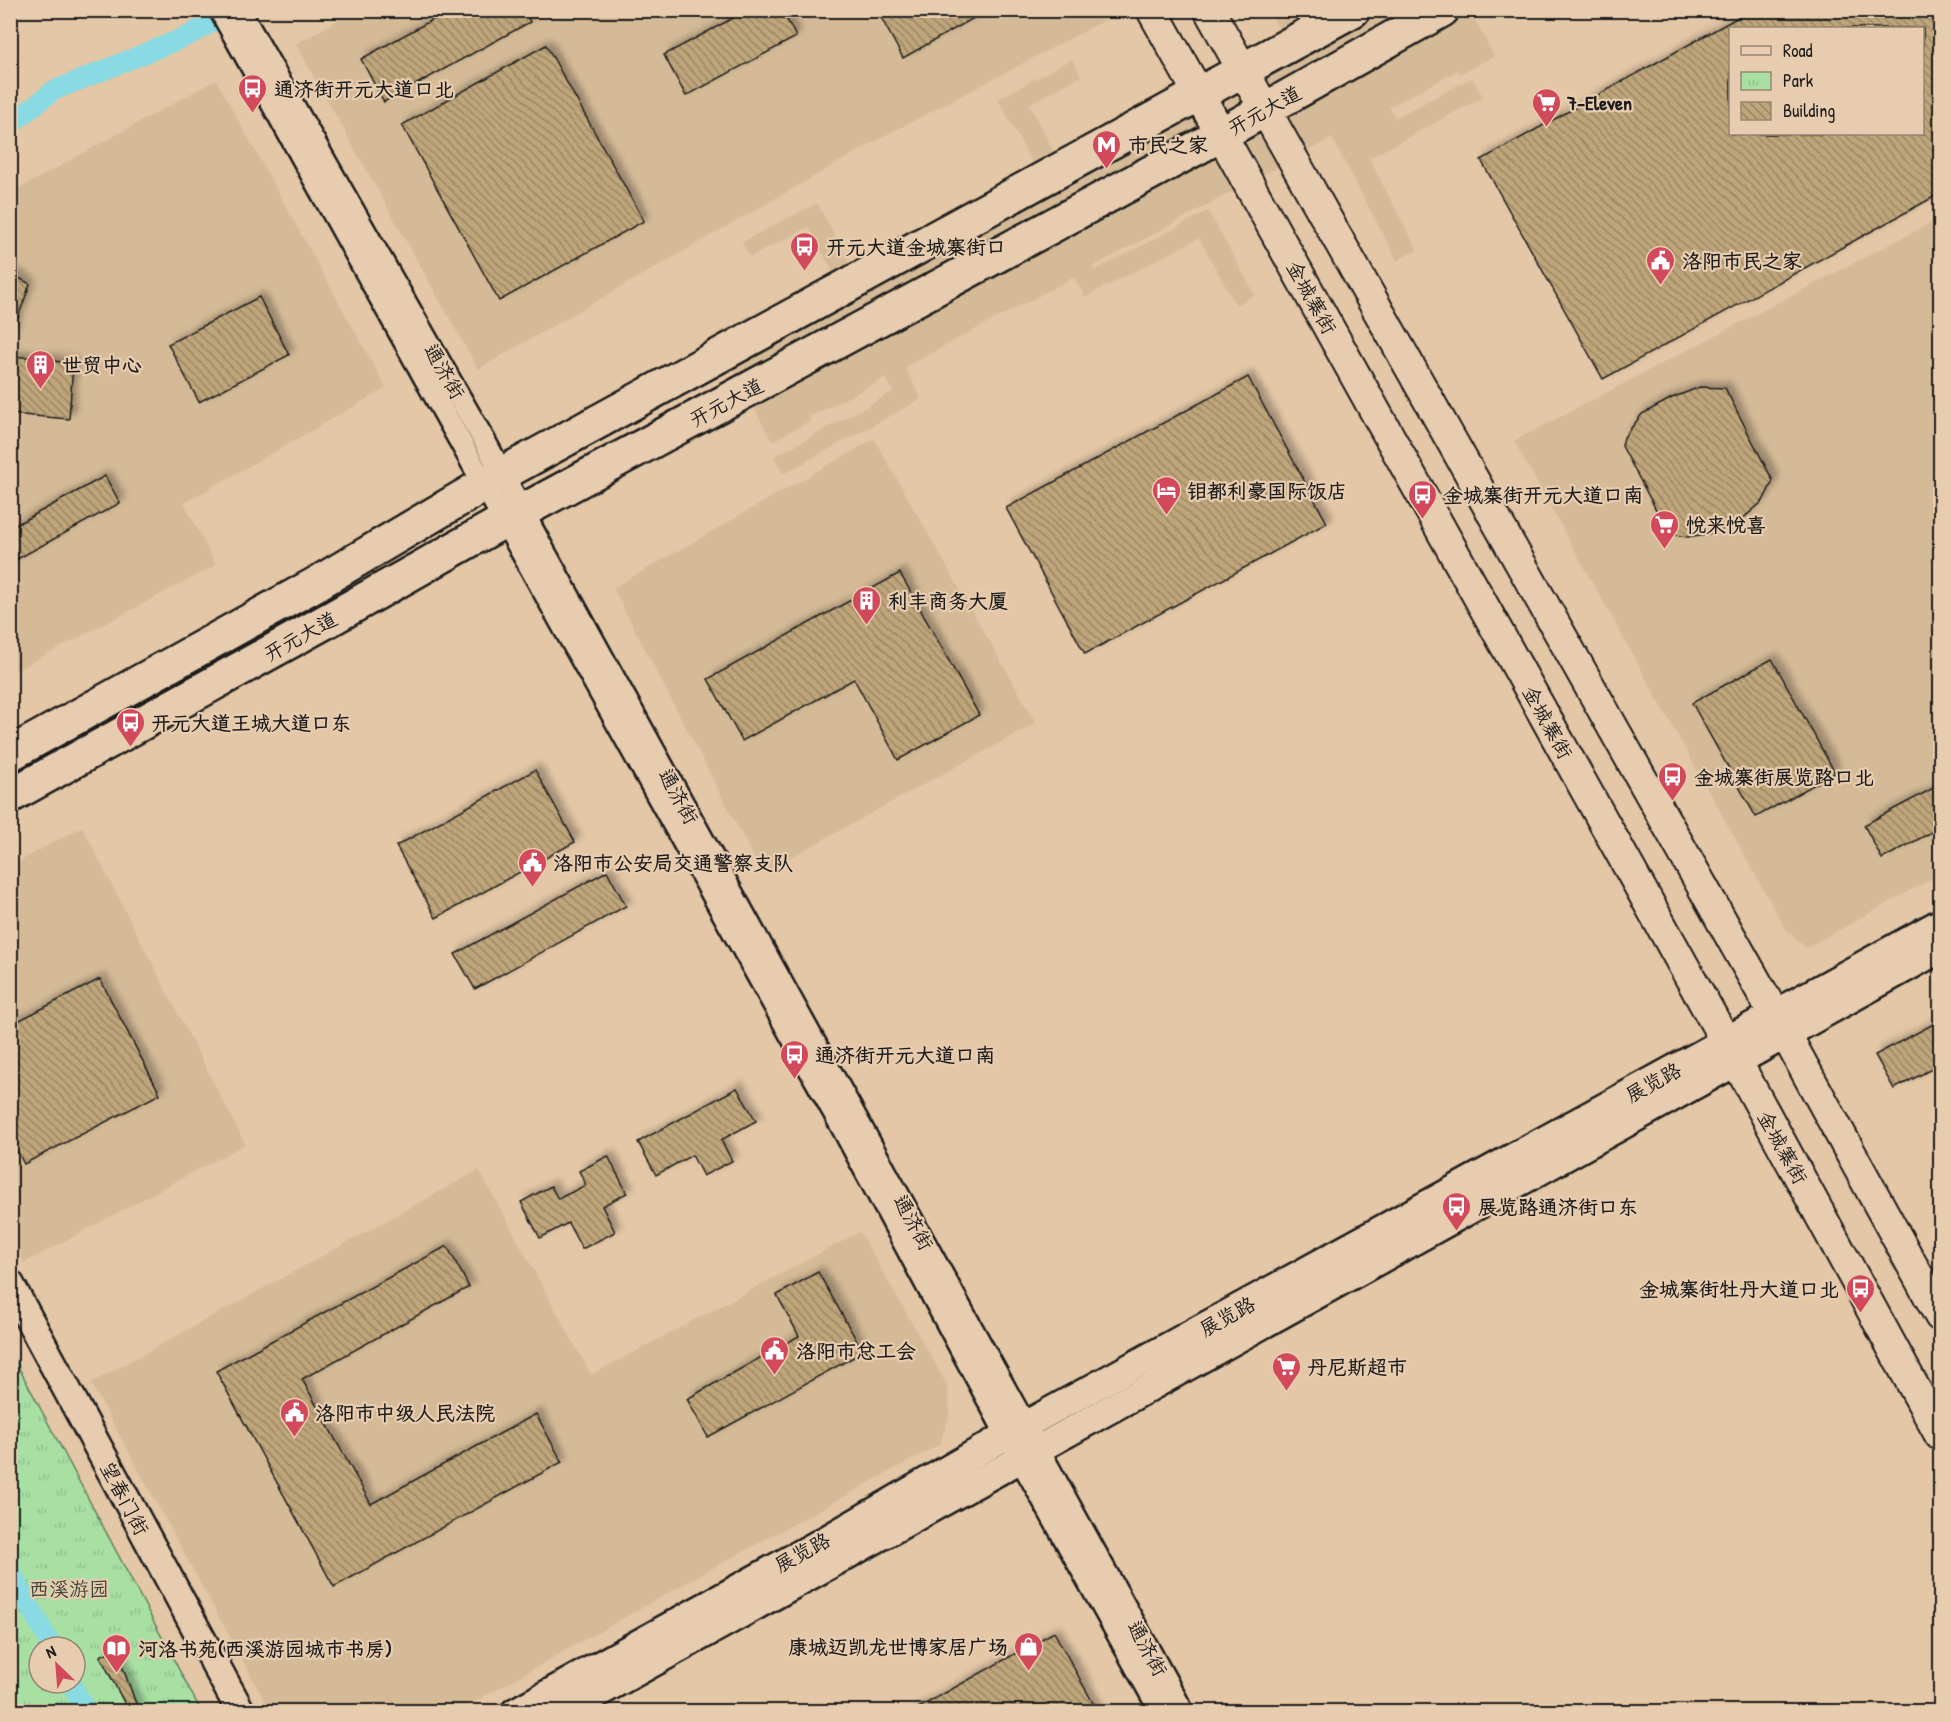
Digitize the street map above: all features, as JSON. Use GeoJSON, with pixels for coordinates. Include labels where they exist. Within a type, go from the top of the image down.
{"type":"FeatureCollection","features":[{"type":"Feature","properties":{"kind":"main road","name":"金城寨街"},"geometry":{"type":"LineString","coordinates":[[1152,10],[1731,1052],[1941,1435]]}},
{"type":"Feature","properties":{"kind":"main road"},"geometry":{"type":"LineString","coordinates":[[1209,10],[1781,1025],[1941,1316]]}},
{"type":"Feature","properties":{"kind":"main road","name":"开元大道"},"geometry":{"type":"LineString","coordinates":[[10,754],[316,584],[493,479],[1353,10]]}},
{"type":"Feature","properties":{"kind":"main road","name":"开元大道"},"geometry":{"type":"LineString","coordinates":[[10,796],[513,516],[1266,110],[1442,10]]}},
{"type":"Feature","properties":{"kind":"street","name":"通济街"},"geometry":{"type":"LineString","coordinates":[[220,10],[250,48],[485,442],[493,479],[830,1106],[1023,1442],[1183,1712]]}},
{"type":"Feature","properties":{"kind":"street","name":"通济街"},"geometry":{"type":"LineString","coordinates":[[239,10],[250,48]]}},
{"type":"Feature","properties":{"kind":"street","name":"展览路"},"geometry":{"type":"LineString","coordinates":[[1781,1025],[1941,923]]}},
{"type":"Feature","properties":{"kind":"street","name":"展览路"},"geometry":{"type":"LineString","coordinates":[[564,1712],[1023,1442],[1781,1025],[1941,949]]}},
{"type":"Feature","properties":{"kind":"street","name":"望春门街"},"geometry":{"type":"LineString","coordinates":[[10,1284],[241,1712]]}},
{"type":"Feature","properties":{"kind":"street","name":"望春门街"},"geometry":{"type":"LineString","coordinates":[[10,1321],[221,1712]]}},
{"type":"Feature","properties":{"kind":"street","name":"通济街"},"geometry":{"type":"LineString","coordinates":[[1023,1442],[1161,1712]]}},
{"type":"Feature","properties":{"kind":"street","name":"展览路"},"geometry":{"type":"LineString","coordinates":[[515,1712],[829,1538],[1023,1442]]}},
{"type":"Feature","properties":{"kind":"shaded area"},"geometry":{"type":"Polygon","coordinates":[[[356,10],[1113,10],[1115,15],[888,134],[478,369],[296,44],[356,10]]]}},
{"type":"Feature","properties":{"kind":"shaded area"},"geometry":{"type":"Polygon","coordinates":[[[1269,11],[1301,11],[1307,22],[1329,11],[1470,11],[1494,56],[1460,74],[1458,70],[1389,107],[1395,118],[1472,78],[1483,97],[1369,158],[1417,250],[1397,260],[1332,138],[1092,267],[1094,271],[1208,211],[1255,295],[1236,305],[1199,238],[1085,297],[1074,277],[905,367],[921,399],[783,474],[774,457],[893,392],[885,378],[809,417],[810,421],[772,441],[715,335],[751,315],[753,319],[835,276],[809,227],[750,257],[742,242],[817,203],[851,267],[1035,168],[998,99],[1072,59],[1081,76],[1029,104],[1056,156],[1282,36],[1269,11]]]}},
{"type":"Feature","properties":{"kind":"shaded area"},"geometry":{"type":"Polygon","coordinates":[[[216,80],[386,388],[184,503],[216,565],[11,673],[11,193],[216,80]]]}},
{"type":"Feature","properties":{"kind":"shaded area"},"geometry":{"type":"Polygon","coordinates":[[[1940,218],[1940,874],[1806,948],[1785,928],[1514,441],[1940,218]]]}},
{"type":"Feature","properties":{"kind":"shaded area"},"geometry":{"type":"Polygon","coordinates":[[[874,439],[1036,723],[762,873],[613,588],[874,439]]]}},
{"type":"Feature","properties":{"kind":"shaded area"},"geometry":{"type":"Polygon","coordinates":[[[82,827],[245,1144],[24,1263],[11,1236],[11,866],[82,827]]]}},
{"type":"Feature","properties":{"kind":"shaded area"},"geometry":{"type":"Polygon","coordinates":[[[479,1170],[591,1375],[860,1232],[947,1385],[950,1413],[940,1444],[458,1711],[271,1712],[91,1383],[479,1170]]]}},
{"type":"Feature","properties":{"kind":"green space","name":"西溪游园"},"geometry":{"type":"Polygon","coordinates":[[[11,1353],[201,1711],[11,1711],[11,1353]]]}},
{"type":"Feature","properties":{"kind":"building"},"geometry":{"type":"Polygon","coordinates":[[[450,10],[524,10],[530,22],[384,102],[361,59],[450,10]]]}},
{"type":"Feature","properties":{"kind":"building"},"geometry":{"type":"Polygon","coordinates":[[[748,10],[782,10],[796,37],[686,96],[664,55],[748,10]]]}},
{"type":"Feature","properties":{"kind":"building"},"geometry":{"type":"Polygon","coordinates":[[[877,10],[988,10],[903,58],[877,10]]]}},
{"type":"Feature","properties":{"kind":"building","name":"洛阳市民之家"},"geometry":{"type":"Polygon","coordinates":[[[1751,10],[1941,10],[1941,193],[1603,379],[1481,160],[1751,10]]]}},
{"type":"Feature","properties":{"kind":"building"},"geometry":{"type":"Polygon","coordinates":[[[546,45],[644,221],[499,301],[402,125],[546,45]]]}},
{"type":"Feature","properties":{"kind":"building","name":"世贸中心"},"geometry":{"type":"Polygon","coordinates":[[[10,273],[30,284],[12,334],[10,333],[10,273]]]}},
{"type":"Feature","properties":{"kind":"building"},"geometry":{"type":"Polygon","coordinates":[[[259,297],[289,355],[199,402],[168,344],[259,297]]]}},
{"type":"Feature","properties":{"kind":"building","name":"世贸中心"},"geometry":{"type":"Polygon","coordinates":[[[10,357],[29,357],[73,364],[69,419],[10,414],[10,357]]]}},
{"type":"Feature","properties":{"kind":"building","name":"钼都利豪国际饭店"},"geometry":{"type":"Polygon","coordinates":[[[1248,377],[1327,523],[1085,654],[1006,508],[1248,377]]]}},
{"type":"Feature","properties":{"kind":"building"},"geometry":{"type":"Polygon","coordinates":[[[1700,387],[1725,388],[1773,481],[1763,501],[1740,521],[1713,533],[1687,537],[1669,534],[1622,446],[1624,437],[1642,414],[1672,398],[1700,387]]]}},
{"type":"Feature","properties":{"kind":"building"},"geometry":{"type":"Polygon","coordinates":[[[105,476],[120,503],[10,563],[10,528],[105,476]]]}},
{"type":"Feature","properties":{"kind":"building","name":"利丰商务大厦"},"geometry":{"type":"Polygon","coordinates":[[[900,573],[979,715],[898,760],[854,679],[742,741],[708,679],[900,573]]]}},
{"type":"Feature","properties":{"kind":"building"},"geometry":{"type":"Polygon","coordinates":[[[1772,659],[1835,773],[1756,817],[1692,703],[1772,659]]]}},
{"type":"Feature","properties":{"kind":"building"},"geometry":{"type":"Polygon","coordinates":[[[535,770],[575,842],[436,918],[396,846],[535,770]]]}},
{"type":"Feature","properties":{"kind":"building"},"geometry":{"type":"Polygon","coordinates":[[[1941,784],[1941,827],[1882,859],[1864,825],[1941,784]]]}},
{"type":"Feature","properties":{"kind":"building"},"geometry":{"type":"Polygon","coordinates":[[[607,871],[626,906],[475,989],[455,954],[607,871]]]}},
{"type":"Feature","properties":{"kind":"building"},"geometry":{"type":"Polygon","coordinates":[[[100,979],[160,1094],[24,1164],[10,1137],[10,1025],[100,979]]]}},
{"type":"Feature","properties":{"kind":"building"},"geometry":{"type":"Polygon","coordinates":[[[1941,1020],[1941,1064],[1894,1089],[1875,1055],[1941,1020]]]}},
{"type":"Feature","properties":{"kind":"building"},"geometry":{"type":"Polygon","coordinates":[[[737,1088],[756,1121],[721,1140],[732,1161],[703,1176],[692,1155],[656,1175],[638,1142],[737,1088]]]}},
{"type":"Feature","properties":{"kind":"building"},"geometry":{"type":"Polygon","coordinates":[[[608,1156],[627,1193],[602,1206],[615,1232],[582,1249],[568,1223],[540,1238],[521,1202],[551,1186],[558,1199],[586,1185],[579,1171],[608,1156]]]}},
{"type":"Feature","properties":{"kind":"building","name":"洛阳市中级人民法院"},"geometry":{"type":"Polygon","coordinates":[[[447,1246],[469,1287],[302,1379],[371,1504],[536,1414],[562,1462],[334,1587],[216,1371],[447,1246]]]}},
{"type":"Feature","properties":{"kind":"building","name":"洛阳市总工会"},"geometry":{"type":"Polygon","coordinates":[[[818,1272],[863,1352],[708,1437],[687,1399],[799,1336],[777,1295],[818,1272]]]}},
{"type":"Feature","properties":{"kind":"building","name":"康城迈凯龙世博家居广场"},"geometry":{"type":"Polygon","coordinates":[[[1054,1632],[1098,1712],[911,1712],[1054,1632]]]}},
{"type":"Feature","properties":{"kind":"building","name":"河洛书苑(西溪游园城市书房)"},"geometry":{"type":"Polygon","coordinates":[[[116,1649],[138,1709],[133,1712],[129,1712],[100,1656],[116,1649]]]}},
{"type":"Feature","properties":{"kind":"waterway"},"geometry":{"type":"LineString","coordinates":[[10,125],[53,91],[190,35],[234,10]]}},
{"type":"Feature","properties":{"kind":"waterway"},"geometry":{"type":"LineString","coordinates":[[10,1570],[45,1635]]}},
{"type":"Feature","properties":{"kind":"waterway"},"geometry":{"type":"LineString","coordinates":[[77,1695],[86,1712]]}},
{"type":"Feature","properties":{"kind":"place","name":"通济街开元大道口北"},"geometry":{"type":"Point","coordinates":[253,114]}},
{"type":"Feature","properties":{"kind":"place","name":"7-Eleven"},"geometry":{"type":"Point","coordinates":[1546,128]}},
{"type":"Feature","properties":{"kind":"place","name":"市民之家"},"geometry":{"type":"Point","coordinates":[1107,170]}},
{"type":"Feature","properties":{"kind":"place","name":"开元大道金城寨街口"},"geometry":{"type":"Point","coordinates":[805,272]}},
{"type":"Feature","properties":{"kind":"place","name":"洛阳市民之家"},"geometry":{"type":"Point","coordinates":[1661,286]}},
{"type":"Feature","properties":{"kind":"place","name":"世贸中心"},"geometry":{"type":"Point","coordinates":[41,390]}},
{"type":"Feature","properties":{"kind":"place","name":"钼都利豪国际饭店"},"geometry":{"type":"Point","coordinates":[1166,516]}},
{"type":"Feature","properties":{"kind":"place","name":"金城寨街开元大道口南"},"geometry":{"type":"Point","coordinates":[1422,520]}},
{"type":"Feature","properties":{"kind":"place","name":"悦来悦喜"},"geometry":{"type":"Point","coordinates":[1665,550]}},
{"type":"Feature","properties":{"kind":"place","name":"利丰商务大厦"},"geometry":{"type":"Point","coordinates":[867,626]}},
{"type":"Feature","properties":{"kind":"place","name":"开元大道王城大道口东"},"geometry":{"type":"Point","coordinates":[130,748]}},
{"type":"Feature","properties":{"kind":"place","name":"金城寨街展览路口北"},"geometry":{"type":"Point","coordinates":[1673,802]}},
{"type":"Feature","properties":{"kind":"place","name":"洛阳市公安局交通警察支队"},"geometry":{"type":"Point","coordinates":[532,888]}},
{"type":"Feature","properties":{"kind":"place","name":"通济街开元大道口南"},"geometry":{"type":"Point","coordinates":[794,1080]}},
{"type":"Feature","properties":{"kind":"place","name":"展览路通济街口东"},"geometry":{"type":"Point","coordinates":[1457,1232]}},
{"type":"Feature","properties":{"kind":"place","name":"金城寨街牡丹大道口北"},"geometry":{"type":"Point","coordinates":[1860,1314]}},
{"type":"Feature","properties":{"kind":"place","name":"洛阳市总工会"},"geometry":{"type":"Point","coordinates":[775,1376]}},
{"type":"Feature","properties":{"kind":"place","name":"丹尼斯超市"},"geometry":{"type":"Point","coordinates":[1286,1392]}},
{"type":"Feature","properties":{"kind":"place","name":"洛阳市中级人民法院"},"geometry":{"type":"Point","coordinates":[294,1438]}},
{"type":"Feature","properties":{"kind":"place","name":"康城迈凯龙世博家居广场"},"geometry":{"type":"Point","coordinates":[1029,1672]}},
{"type":"Feature","properties":{"kind":"place","name":"河洛书苑(西溪游园城市书房)"},"geometry":{"type":"Point","coordinates":[117,1674]}}]}
